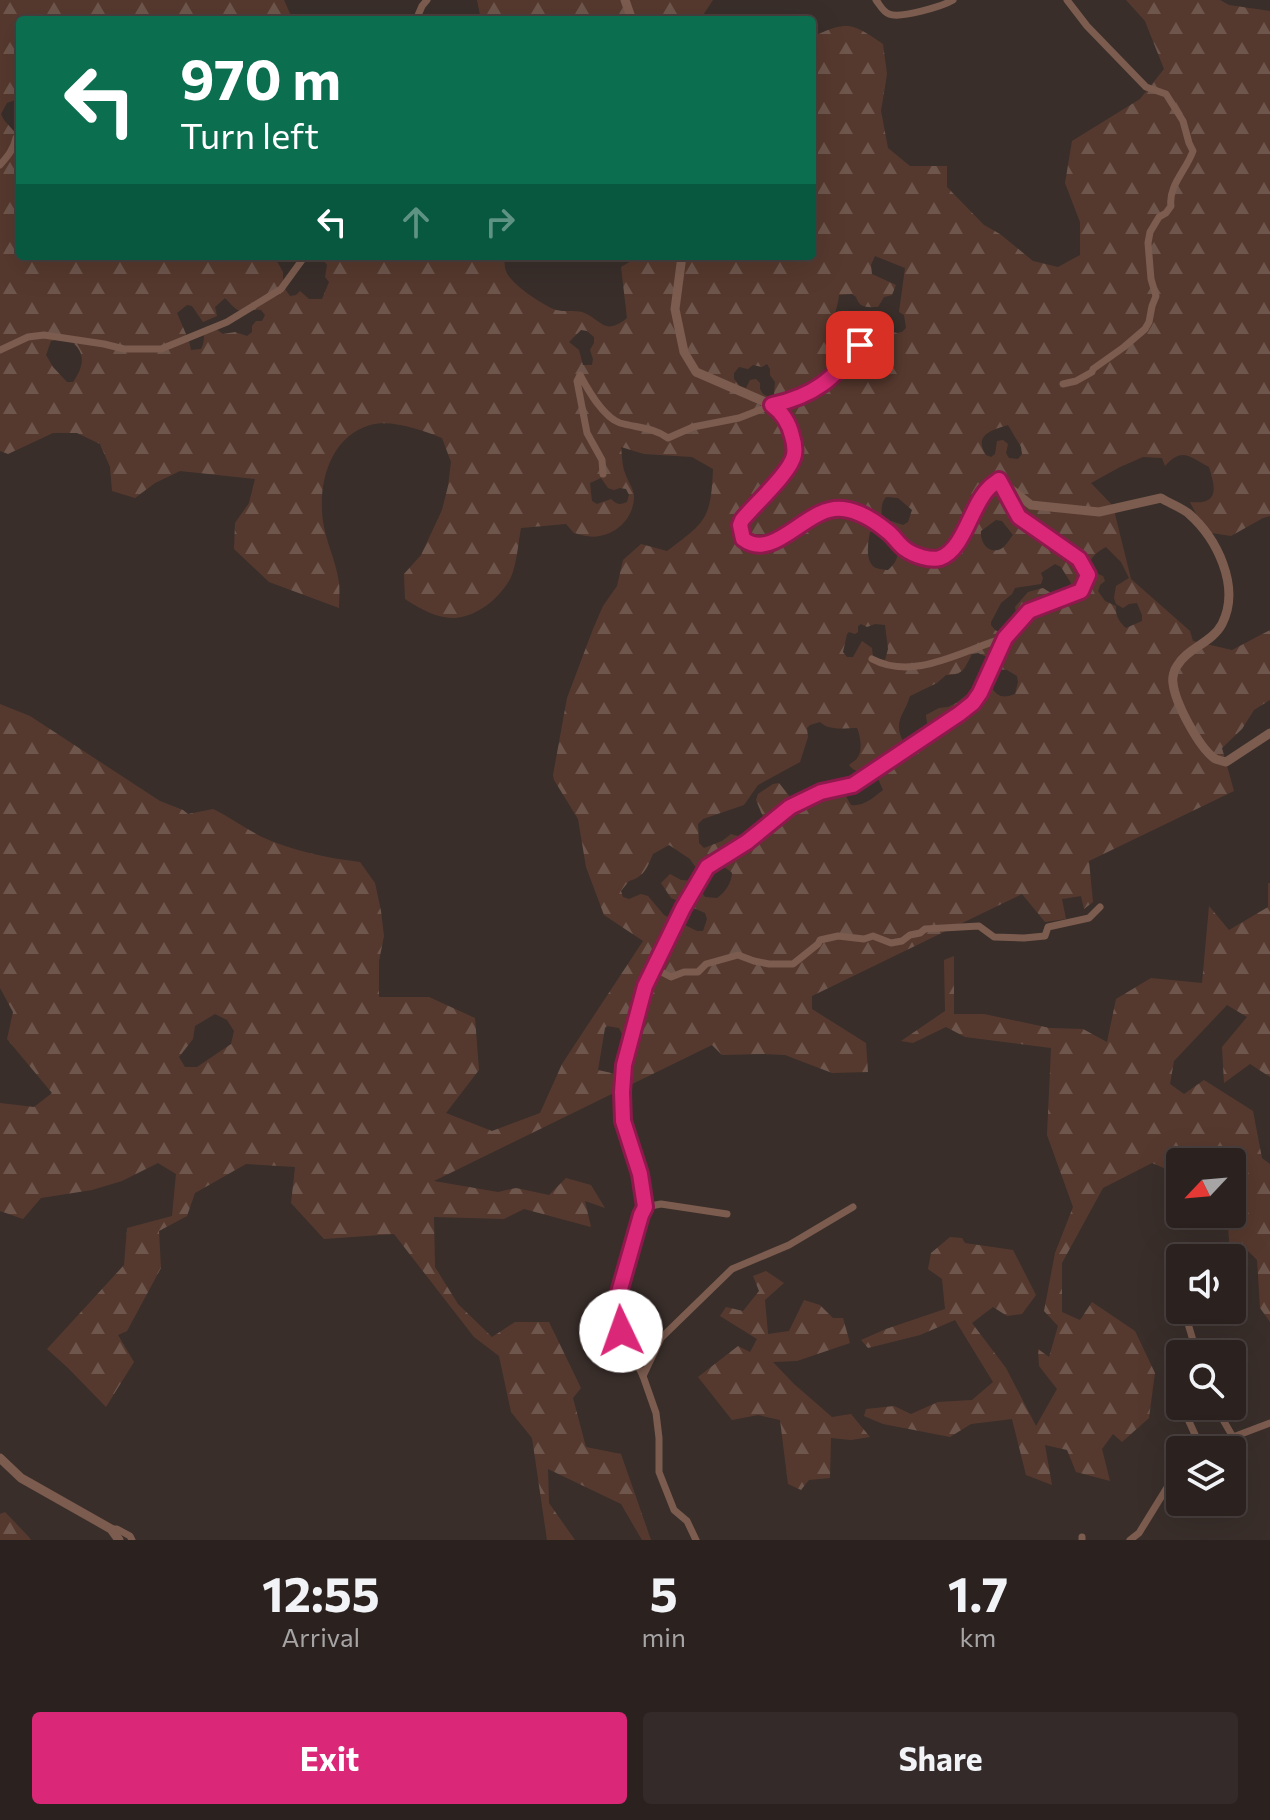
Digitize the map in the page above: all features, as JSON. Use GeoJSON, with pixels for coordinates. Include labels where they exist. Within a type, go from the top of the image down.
{"type":"FeatureCollection","features":[{"type":"Feature","properties":{"kind":"street"},"geometry":{"type":"LineString","coordinates":[[876,0],[894,16],[932,9],[953,0]]}},
{"type":"Feature","properties":{"kind":"street"},"geometry":{"type":"LineString","coordinates":[[1063,384],[1092,372],[1135,338],[1149,322],[1156,296],[1151,279],[1150,232],[1159,217],[1171,206],[1170,198],[1193,151],[1183,121],[1166,94],[1146,87],[1087,26],[1067,0]]}},
{"type":"Feature","properties":{"kind":"street"},"geometry":{"type":"LineString","coordinates":[[0,165],[9,155],[16,138]]}},
{"type":"Feature","properties":{"kind":"street"},"geometry":{"type":"LineString","coordinates":[[0,350],[28,337],[44,335],[124,349],[161,349],[227,322],[281,289],[302,260]]}},
{"type":"Feature","properties":{"kind":"street"},"geometry":{"type":"LineString","coordinates":[[681,260],[675,309],[684,352],[696,372],[772,405],[781,412],[794,442],[794,454],[787,469],[742,520],[743,539],[755,546],[764,545],[777,540],[810,517],[833,508],[846,509],[859,513],[891,533],[905,549],[933,559],[940,558],[955,547],[982,496],[999,480]]}},
{"type":"Feature","properties":{"kind":"street"},"geometry":{"type":"LineString","coordinates":[[603,474],[602,460],[587,433],[577,381],[580,375],[592,396],[613,419],[658,431],[668,438],[693,427],[739,418],[772,405],[796,400],[842,369],[869,328]]}},
{"type":"Feature","properties":{"kind":"street"},"geometry":{"type":"LineString","coordinates":[[696,1540],[687,1521],[674,1510],[659,1472],[656,1413],[643,1376],[621,1331],[618,1296],[645,1207],[640,1174],[623,1121],[622,1092],[624,1065],[645,986],[707,867],[747,842],[790,807],[821,792],[853,785],[959,714],[980,693],[1005,638],[1029,611],[1081,591],[1088,575],[1079,559],[1019,517],[999,480]]}},
{"type":"Feature","properties":{"kind":"street"},"geometry":{"type":"LineString","coordinates":[[999,480],[1031,505],[1099,512],[1161,498],[1186,511],[1219,555],[1227,580],[1228,602],[1222,624],[1215,633],[1179,661],[1174,670],[1173,683],[1182,713],[1215,759],[1226,762],[1270,733]]}},
{"type":"Feature","properties":{"kind":"street"},"geometry":{"type":"LineString","coordinates":[[872,659],[899,667],[921,665],[965,654],[1005,638]]}},
{"type":"Feature","properties":{"kind":"street"},"geometry":{"type":"LineString","coordinates":[[654,968],[671,977],[684,972],[698,972],[706,964],[738,955],[769,964],[793,964],[820,940],[838,936],[864,939],[873,936],[891,943],[925,929],[979,926],[994,937],[1045,936],[1048,927],[1089,918],[1100,907]]}},
{"type":"Feature","properties":{"kind":"street"},"geometry":{"type":"LineString","coordinates":[[645,1207],[661,1204],[727,1214]]}},
{"type":"Feature","properties":{"kind":"street"},"geometry":{"type":"LineString","coordinates":[[643,1376],[661,1338],[732,1269],[789,1245],[853,1207]]}},
{"type":"Feature","properties":{"kind":"street"},"geometry":{"type":"LineString","coordinates":[[1236,1436],[1270,1423]]}},
{"type":"Feature","properties":{"kind":"street"},"geometry":{"type":"LineString","coordinates":[[0,1458],[21,1478],[111,1529],[119,1540]]}},
{"type":"Feature","properties":{"kind":"street"},"geometry":{"type":"LineString","coordinates":[[1130,1540],[1139,1533],[1166,1489]]}},
{"type":"Feature","properties":{"kind":"street"},"geometry":{"type":"LineString","coordinates":[[111,1529],[117,1529],[132,1540]]}},
{"type":"Feature","properties":{"kind":"green space"},"geometry":{"type":"Polygon","coordinates":[[[0,0],[284,0],[291,16],[16,16],[16,100],[7,103],[1,114],[16,134],[16,260],[276,260],[283,272],[283,286],[290,296],[300,291],[309,299],[322,299],[329,282],[325,277],[327,265],[323,260],[504,260],[509,276],[528,294],[556,310],[582,312],[607,326],[627,318],[621,267],[631,260],[816,260],[816,35],[833,28],[849,26],[883,44],[887,74],[881,111],[888,148],[910,166],[947,166],[947,187],[984,225],[1033,261],[1058,267],[1080,255],[1080,222],[1065,183],[1072,141],[1140,99],[1164,69],[1145,21],[1126,0],[1220,0],[1229,5],[1270,11],[1270,516],[1231,536],[1205,532],[1190,502],[1211,498],[1214,489],[1211,475],[1209,467],[1186,455],[1176,457],[1165,466],[1162,458],[1143,457],[1091,483],[1113,506],[1131,579],[1190,631],[1193,641],[1232,650],[1270,630],[1270,700],[1254,710],[1242,729],[1222,748],[1234,791],[1089,861],[1093,902],[1084,909],[1081,896],[1062,899],[1066,919],[1045,922],[1022,894],[812,996],[812,1009],[866,1043],[868,1072],[832,1073],[785,1055],[722,1055],[712,1045],[434,1181],[498,1192],[516,1188],[549,1195],[566,1178],[591,1185],[605,1208],[585,1201],[591,1227],[524,1209],[504,1219],[434,1217],[435,1267],[458,1304],[492,1337],[515,1322],[549,1322],[581,1388],[573,1398],[586,1447],[621,1454],[651,1540],[642,1540],[621,1504],[548,1469],[549,1503],[575,1540],[547,1540],[532,1438],[511,1412],[499,1356],[474,1337],[394,1234],[324,1239],[291,1203],[295,1167],[246,1164],[195,1193],[187,1216],[159,1231],[161,1268],[127,1331],[118,1335],[134,1362],[106,1407],[47,1349],[124,1265],[127,1228],[172,1216],[176,1174],[158,1163],[122,1181],[92,1190],[41,1198],[23,1219],[0,1211],[0,1103],[34,1107],[52,1093],[7,1039],[13,1012],[0,988],[0,704],[30,716],[160,801],[188,814],[213,809],[274,842],[310,853],[360,862],[375,883],[381,911],[384,936],[379,961],[379,997],[429,997],[475,1018],[479,1070],[446,1113],[492,1131],[540,1113],[562,1064],[643,941],[604,915],[586,867],[578,819],[553,775],[567,698],[603,606],[617,586],[623,560],[641,544],[667,551],[698,525],[708,509],[713,469],[692,457],[644,454],[621,447],[624,470],[634,496],[628,517],[619,527],[596,537],[574,533],[566,524],[521,528],[513,572],[502,591],[491,602],[469,615],[448,618],[427,612],[405,599],[404,574],[421,555],[442,510],[448,486],[451,462],[442,438],[434,435],[397,424],[370,425],[347,438],[331,459],[323,484],[322,511],[337,574],[339,608],[269,582],[234,549],[235,523],[249,503],[255,479],[180,471],[155,483],[135,498],[112,491],[110,467],[100,444],[77,433],[53,433],[8,454],[0,451],[0,0]],[[875,256],[871,265],[872,274],[896,285],[892,295],[884,297],[878,307],[868,307],[852,294],[839,295],[831,329],[842,335],[854,334],[860,316],[865,312],[886,331],[902,332],[906,328],[904,315],[899,312],[905,268],[875,256]],[[225,298],[215,307],[217,316],[203,322],[192,306],[187,305],[177,313],[191,350],[201,349],[207,326],[223,334],[235,332],[247,336],[256,321],[262,321],[265,315],[261,310],[239,311],[225,298]],[[581,330],[569,342],[579,350],[583,365],[592,365],[590,350],[594,337],[587,331],[581,330]],[[64,338],[51,341],[46,355],[67,382],[73,382],[82,363],[77,346],[64,338]],[[767,364],[762,367],[753,365],[748,369],[739,367],[734,379],[746,388],[750,380],[756,379],[763,394],[769,397],[774,394],[775,382],[767,364]],[[1008,425],[991,431],[983,438],[986,455],[991,457],[995,454],[997,441],[1003,440],[1008,444],[1006,453],[1009,458],[1018,459],[1022,454],[1008,425]],[[601,478],[590,483],[592,501],[597,504],[611,499],[622,504],[627,502],[629,495],[626,489],[608,488],[601,478]],[[886,497],[883,527],[870,532],[868,555],[874,567],[888,570],[898,553],[886,524],[891,521],[903,525],[908,522],[912,510],[898,498],[886,497]],[[996,520],[981,531],[987,548],[994,550],[1004,546],[1013,535],[1002,521],[996,520]],[[1106,547],[1096,554],[1090,565],[1105,581],[1098,591],[1105,601],[1116,606],[1117,615],[1126,628],[1142,621],[1137,603],[1123,608],[1116,604],[1116,586],[1129,578],[1121,562],[1106,547]],[[1055,564],[1041,573],[1041,584],[1015,588],[1001,603],[991,622],[995,630],[1003,634],[1013,627],[1011,621],[1016,613],[1015,607],[1028,592],[1043,588],[1059,598],[1071,583],[1061,567],[1055,564]],[[861,624],[855,634],[847,634],[843,652],[847,657],[853,657],[862,641],[872,648],[873,657],[885,660],[888,649],[885,625],[867,627],[861,624]],[[972,654],[960,672],[946,675],[910,696],[899,724],[904,743],[924,733],[926,715],[956,703],[980,679],[998,695],[1015,694],[1017,676],[1007,670],[994,669],[989,658],[972,654]],[[820,722],[807,728],[808,737],[800,762],[758,785],[744,805],[703,819],[698,824],[699,843],[704,848],[731,834],[750,836],[766,824],[756,800],[758,794],[773,784],[779,783],[791,798],[816,786],[841,788],[851,805],[864,803],[883,790],[876,774],[856,771],[849,765],[860,750],[857,728],[832,728],[820,722]],[[669,845],[653,854],[642,874],[629,881],[621,891],[623,897],[648,896],[664,915],[703,931],[707,919],[705,913],[671,898],[661,883],[670,874],[681,880],[694,881],[705,897],[717,898],[728,887],[732,873],[720,867],[697,869],[690,859],[669,845]],[[215,1014],[195,1026],[193,1039],[179,1057],[185,1067],[197,1067],[231,1044],[234,1031],[227,1020],[215,1014]],[[605,1028],[598,1070],[619,1072],[622,1034],[619,1028],[605,1028]]]}},
{"type":"Feature","properties":{"kind":"green space"},"geometry":{"type":"Polygon","coordinates":[[[477,0],[713,0],[704,16],[480,16],[477,0]]]}},
{"type":"Feature","properties":{"kind":"green space"},"geometry":{"type":"Polygon","coordinates":[[[1270,883],[1270,1077],[1250,1064],[1224,1083],[1222,1047],[1247,1017],[1227,1005],[1174,1061],[1170,1084],[1184,1094],[1204,1080],[1253,1111],[1262,1158],[1270,1164],[1270,1322],[1260,1308],[1257,1260],[1246,1250],[1246,1244],[1229,1244],[1228,1228],[1246,1228],[1246,1148],[1166,1148],[1166,1169],[1152,1163],[1103,1188],[1062,1263],[1062,1312],[1080,1320],[1092,1302],[1135,1331],[1155,1373],[1149,1418],[1122,1442],[1113,1434],[1102,1449],[1110,1481],[1076,1472],[1067,1450],[1045,1445],[1052,1485],[1026,1475],[1012,1419],[971,1424],[950,1437],[883,1424],[864,1416],[866,1409],[894,1406],[911,1414],[938,1402],[972,1400],[993,1382],[955,1320],[920,1335],[868,1348],[861,1340],[945,1309],[942,1279],[928,1269],[931,1253],[950,1237],[962,1238],[965,1243],[1013,1250],[1036,1295],[1022,1314],[1007,1316],[993,1307],[972,1323],[1006,1368],[1036,1426],[1057,1389],[1039,1366],[1038,1349],[1049,1357],[1058,1326],[1044,1311],[1055,1253],[1073,1207],[1047,1135],[1051,1048],[965,1037],[946,1027],[913,1043],[901,1041],[945,1011],[944,960],[954,956],[954,1014],[984,1014],[1050,1028],[1083,1029],[1107,1042],[1116,999],[1151,978],[1202,983],[1209,906],[1229,930],[1268,907],[1270,883]]]}},
{"type":"Feature","properties":{"kind":"green space"},"geometry":{"type":"Polygon","coordinates":[[[766,1271],[784,1283],[765,1300],[768,1334],[789,1331],[804,1300],[820,1305],[833,1318],[843,1318],[850,1343],[797,1361],[773,1362],[832,1417],[851,1414],[870,1437],[851,1440],[831,1438],[830,1478],[809,1480],[801,1490],[788,1484],[780,1420],[758,1415],[732,1420],[698,1377],[738,1346],[750,1352],[757,1339],[720,1316],[726,1307],[743,1311],[759,1291],[753,1276],[766,1271]]]}},
{"type":"Feature","properties":{"kind":"green space"},"geometry":{"type":"Polygon","coordinates":[[[5,1512],[31,1540],[0,1540],[0,1514],[5,1512]]]}},
{"type":"Feature","properties":{"kind":"route"},"geometry":{"type":"LineString","coordinates":[[621,1331],[618,1296],[645,1207],[640,1174],[623,1121],[624,1065],[645,986],[707,867],[747,842],[790,807],[821,792],[853,785],[959,714],[980,693],[1005,638],[1029,611],[1081,591],[1088,575],[1079,559],[1019,517],[999,480],[982,496],[955,547],[940,558],[933,559],[905,549],[891,533],[859,513],[846,509],[833,508],[810,517],[777,540],[764,545],[755,546],[743,539],[742,520],[787,469],[794,454],[790,428],[781,412],[772,405],[796,400],[817,387],[842,369],[860,345]]}}]}
